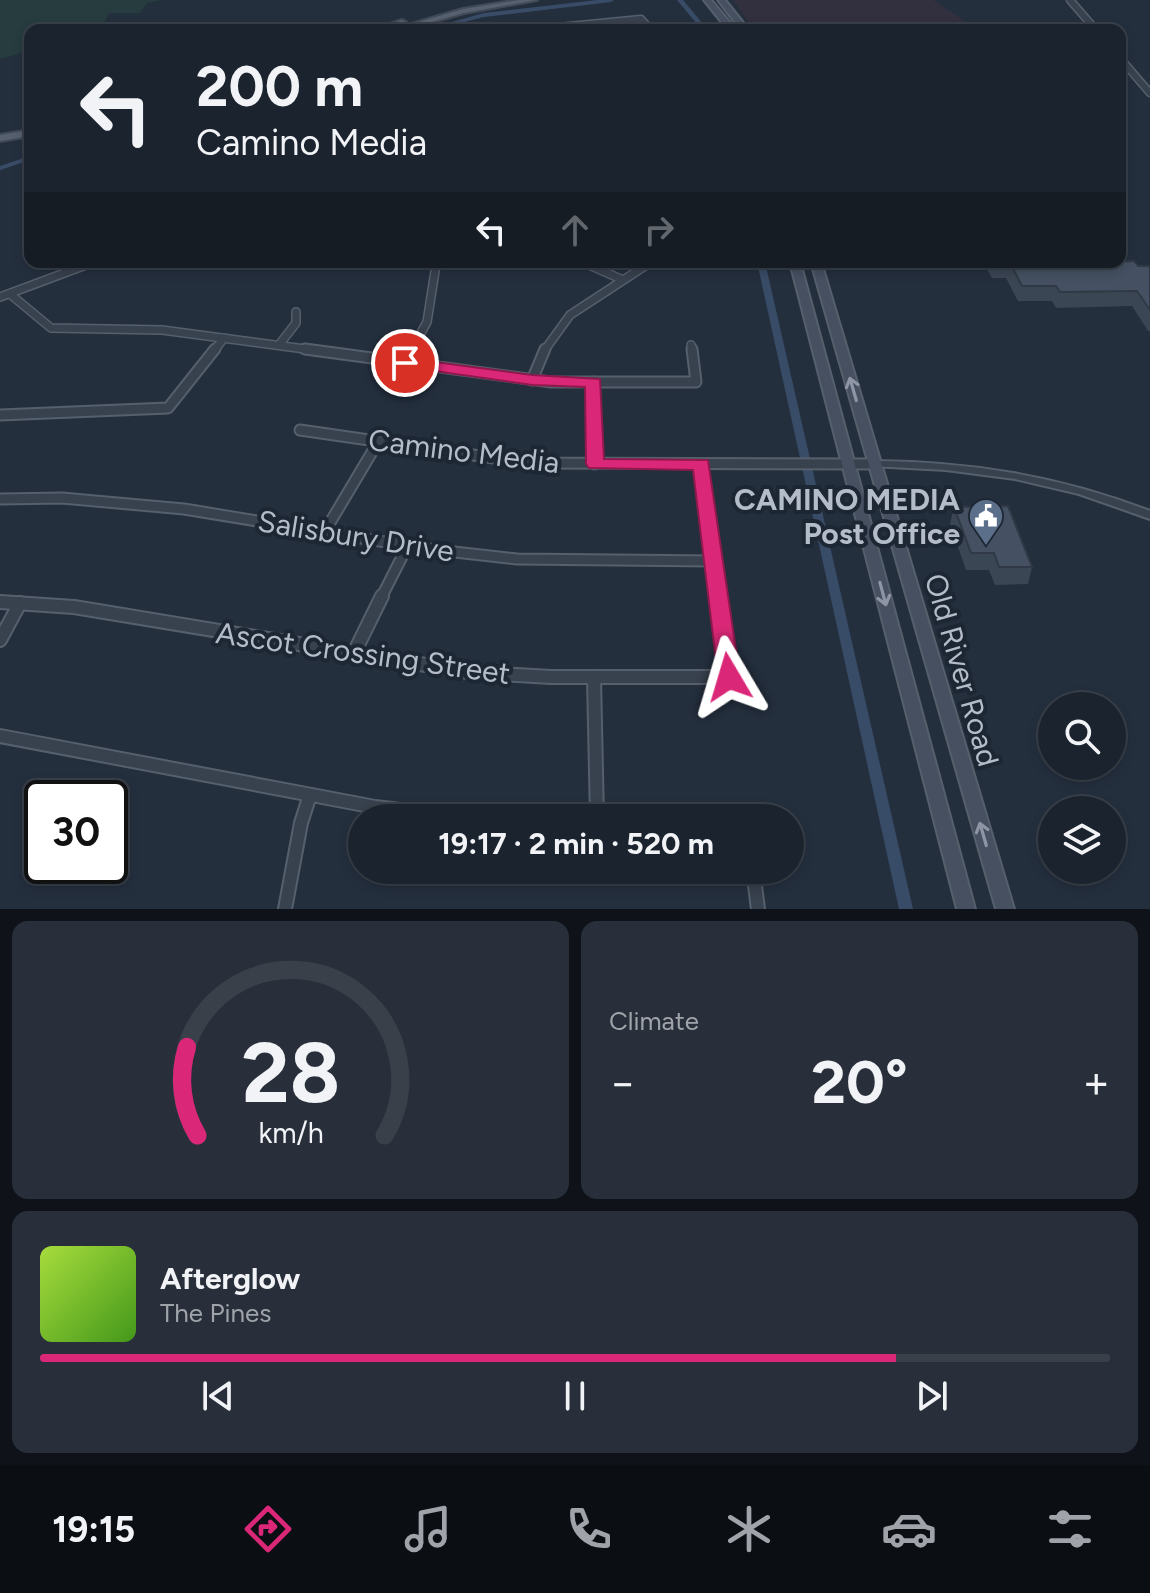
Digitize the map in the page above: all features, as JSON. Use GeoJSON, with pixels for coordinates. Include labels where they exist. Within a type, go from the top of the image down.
{"type":"FeatureCollection","features":[{"type":"Feature","properties":{"kind":"main road"},"geometry":{"type":"LineString","coordinates":[[398,24],[446,10],[500,0]]}},
{"type":"Feature","properties":{"kind":"main road"},"geometry":{"type":"LineString","coordinates":[[416,24],[463,11],[533,0]]}},
{"type":"Feature","properties":{"kind":"main road"},"geometry":{"type":"LineString","coordinates":[[707,0],[727,24]]}},
{"type":"Feature","properties":{"kind":"main road"},"geometry":{"type":"LineString","coordinates":[[721,0],[740,24]]}},
{"type":"Feature","properties":{"kind":"main road"},"geometry":{"type":"LineString","coordinates":[[0,135],[24,131]]}},
{"type":"Feature","properties":{"kind":"main road","name":"Old River Road"},"geometry":{"type":"LineString","coordinates":[[797,268],[966,909]]}},
{"type":"Feature","properties":{"kind":"main road","name":"Old River Road"},"geometry":{"type":"LineString","coordinates":[[818,268],[1005,909]]}},
{"type":"Feature","properties":{"kind":"street"},"geometry":{"type":"LineString","coordinates":[[1070,0],[1091,24]]}},
{"type":"Feature","properties":{"kind":"street"},"geometry":{"type":"LineString","coordinates":[[597,24],[641,19],[646,24]]}},
{"type":"Feature","properties":{"kind":"street"},"geometry":{"type":"LineString","coordinates":[[1126,65],[1150,93]]}},
{"type":"Feature","properties":{"kind":"street"},"geometry":{"type":"LineString","coordinates":[[5,296],[78,268]]}},
{"type":"Feature","properties":{"kind":"street"},"geometry":{"type":"LineString","coordinates":[[405,363],[427,322],[436,268]]}},
{"type":"Feature","properties":{"kind":"street"},"geometry":{"type":"LineString","coordinates":[[596,268],[623,280]]}},
{"type":"Feature","properties":{"kind":"street"},"geometry":{"type":"LineString","coordinates":[[532,380],[550,339],[563,321],[642,268]]}},
{"type":"Feature","properties":{"kind":"street"},"geometry":{"type":"LineString","coordinates":[[5,296],[51,328],[145,328],[532,380],[696,382],[691,345]]}},
{"type":"Feature","properties":{"kind":"street"},"geometry":{"type":"LineString","coordinates":[[279,345],[296,323],[296,312]]}},
{"type":"Feature","properties":{"kind":"street"},"geometry":{"type":"LineString","coordinates":[[0,415],[168,408],[224,338]]}},
{"type":"Feature","properties":{"kind":"street"},"geometry":{"type":"LineString","coordinates":[[594,382],[595,464]]}},
{"type":"Feature","properties":{"kind":"street","name":"Camino Media"},"geometry":{"type":"LineString","coordinates":[[300,430],[513,461],[965,467],[1027,476],[1083,491],[1150,515]]}},
{"type":"Feature","properties":{"kind":"street"},"geometry":{"type":"LineString","coordinates":[[325,531],[378,442]]}},
{"type":"Feature","properties":{"kind":"street"},"geometry":{"type":"LineString","coordinates":[[701,464],[714,561]]}},
{"type":"Feature","properties":{"kind":"street","name":"Salisbury Drive"},"geometry":{"type":"LineString","coordinates":[[0,499],[55,497],[129,501],[408,545],[528,560],[714,561]]}},
{"type":"Feature","properties":{"kind":"street"},"geometry":{"type":"LineString","coordinates":[[353,655],[408,545]]}},
{"type":"Feature","properties":{"kind":"street","name":"Ascot Crossing Street"},"geometry":{"type":"LineString","coordinates":[[0,602],[74,607],[468,672],[594,678],[729,677],[714,561]]}},
{"type":"Feature","properties":{"kind":"street"},"geometry":{"type":"LineString","coordinates":[[0,640],[20,603]]}},
{"type":"Feature","properties":{"kind":"street"},"geometry":{"type":"LineString","coordinates":[[594,678],[597,804]]}},
{"type":"Feature","properties":{"kind":"street"},"geometry":{"type":"LineString","coordinates":[[0,736],[361,804]]}},
{"type":"Feature","properties":{"kind":"street"},"geometry":{"type":"LineString","coordinates":[[285,909],[301,823],[310,795]]}},
{"type":"Feature","properties":{"kind":"street"},"geometry":{"type":"LineString","coordinates":[[755,884],[758,909]]}},
{"type":"Feature","properties":{"kind":"shaded area"},"geometry":{"type":"Polygon","coordinates":[[[733,0],[933,0],[969,24],[750,24],[733,0]]]}},
{"type":"Feature","properties":{"kind":"green space"},"geometry":{"type":"Polygon","coordinates":[[[0,0],[163,0],[147,3],[140,13],[109,13],[104,24],[24,24],[24,52],[0,59],[0,0]]]}},
{"type":"Feature","properties":{"kind":"building"},"geometry":{"type":"Polygon","coordinates":[[[1126,261],[1149,266],[1150,310],[1137,291],[1060,292],[1056,286],[1022,286],[1013,268],[1126,268],[1126,261]]]}},
{"type":"Feature","properties":{"kind":"building"},"geometry":{"type":"Polygon","coordinates":[[[1008,506],[1032,567],[999,567],[994,553],[971,553],[954,507],[1008,506]]]}},
{"type":"Feature","properties":{"kind":"waterway"},"geometry":{"type":"LineString","coordinates":[[449,24],[484,15],[611,0]]}},
{"type":"Feature","properties":{"kind":"waterway"},"geometry":{"type":"LineString","coordinates":[[680,0],[700,24]]}},
{"type":"Feature","properties":{"kind":"waterway"},"geometry":{"type":"LineString","coordinates":[[0,168],[24,160]]}},
{"type":"Feature","properties":{"kind":"waterway"},"geometry":{"type":"LineString","coordinates":[[762,268],[906,909]]}},
{"type":"Feature","properties":{"kind":"place","name":"CAMINO MEDIA Post Office"},"geometry":{"type":"Point","coordinates":[986,547]}},
{"type":"Feature","properties":{"kind":"route"},"geometry":{"type":"LineString","coordinates":[[405,363],[551,382],[594,382],[595,464],[701,464],[729,677]]}}]}
